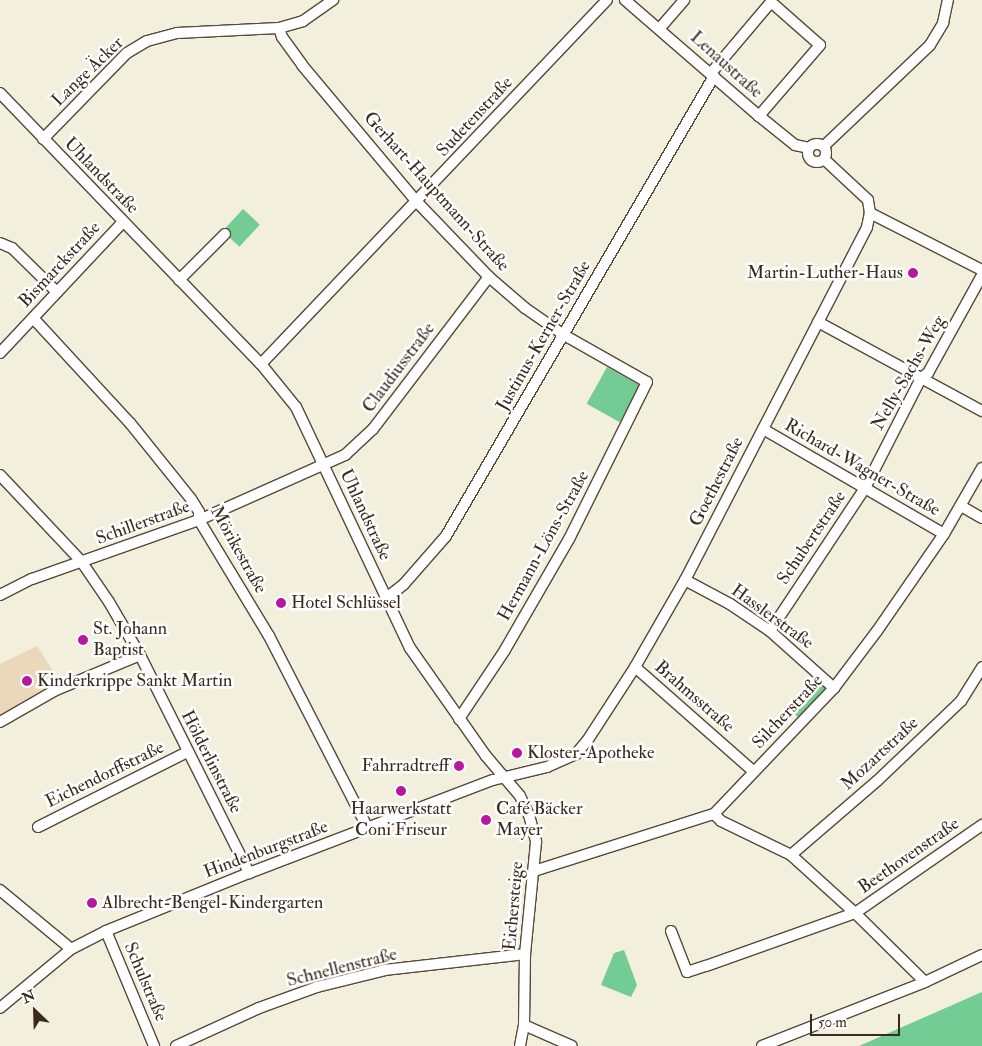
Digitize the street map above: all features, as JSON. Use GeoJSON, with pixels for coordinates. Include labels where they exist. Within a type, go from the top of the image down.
{"type":"FeatureCollection","features":[{"type":"Feature","properties":{"kind":"street","name":"Lange Äcker"},"geometry":{"type":"LineString","coordinates":[[44,139],[127,53],[147,41],[177,33],[279,28],[302,21],[332,0]]}},
{"type":"Feature","properties":{"kind":"street","name":"Sudetenstraße"},"geometry":{"type":"LineString","coordinates":[[261,364],[607,0]]}},
{"type":"Feature","properties":{"kind":"street","name":"Lenaustraße"},"geometry":{"type":"LineString","coordinates":[[625,0],[795,145],[809,148],[808,154],[813,162],[819,162],[824,159]]}},
{"type":"Feature","properties":{"kind":"street"},"geometry":{"type":"LineString","coordinates":[[660,28],[684,0]]}},
{"type":"Feature","properties":{"kind":"street"},"geometry":{"type":"LineString","coordinates":[[824,146],[930,45],[943,23],[948,0]]}},
{"type":"Feature","properties":{"kind":"street","name":"Justinus-Kerner-Straße"},"geometry":{"type":"LineString","coordinates":[[385,599],[404,584],[446,536],[713,75],[771,2],[820,45],[759,116]]}},
{"type":"Feature","properties":{"kind":"street","name":"Gerhart-Hauptmann-Straße"},"geometry":{"type":"LineString","coordinates":[[279,28],[282,37],[302,65],[417,202],[489,277],[526,308],[564,335],[647,382]]}},
{"type":"Feature","properties":{"kind":"street","name":"Uhlandstraße"},"geometry":{"type":"LineString","coordinates":[[0,93],[261,364],[296,407],[385,599],[410,648],[459,719],[504,777]]}},
{"type":"Feature","properties":{"kind":"street"},"geometry":{"type":"LineString","coordinates":[[809,148],[816,144],[824,146]]}},
{"type":"Feature","properties":{"kind":"street"},"geometry":{"type":"LineString","coordinates":[[824,146],[827,154],[824,159],[868,200],[870,213],[982,270]]}},
{"type":"Feature","properties":{"kind":"street","name":"Goethestraße"},"geometry":{"type":"LineString","coordinates":[[504,777],[547,767],[576,754],[587,741],[635,667],[685,580],[866,227],[870,213]]}},
{"type":"Feature","properties":{"kind":"street","name":"Bismarckstraße"},"geometry":{"type":"LineString","coordinates":[[0,353],[123,222]]}},
{"type":"Feature","properties":{"kind":"street"},"geometry":{"type":"LineString","coordinates":[[179,280],[225,234]]}},
{"type":"Feature","properties":{"kind":"street"},"geometry":{"type":"LineString","coordinates":[[0,244],[12,248],[57,292]]}},
{"type":"Feature","properties":{"kind":"street","name":"Nelly-Sachs-Weg"},"geometry":{"type":"LineString","coordinates":[[865,488],[921,378],[928,373],[982,275]]}},
{"type":"Feature","properties":{"kind":"street","name":"Claudiusstraße"},"geometry":{"type":"LineString","coordinates":[[324,464],[345,455],[364,439],[489,277]]}},
{"type":"Feature","properties":{"kind":"street","name":"Mörikestraße"},"geometry":{"type":"LineString","coordinates":[[33,318],[130,423],[192,499],[199,512],[199,520],[269,636],[368,829]]}},
{"type":"Feature","properties":{"kind":"street"},"geometry":{"type":"LineString","coordinates":[[818,322],[982,411]]}},
{"type":"Feature","properties":{"kind":"street","name":"Hermann-Löns-Straße"},"geometry":{"type":"LineString","coordinates":[[459,719],[505,650],[569,540],[647,382]]}},
{"type":"Feature","properties":{"kind":"street","name":"Richard-Wagner-Straße"},"geometry":{"type":"LineString","coordinates":[[763,429],[944,534]]}},
{"type":"Feature","properties":{"kind":"street","name":"Schillerstraße"},"geometry":{"type":"LineString","coordinates":[[0,595],[32,579],[81,561],[91,560],[199,520],[324,464]]}},
{"type":"Feature","properties":{"kind":"street","name":"Silcherstraße"},"geometry":{"type":"LineString","coordinates":[[714,814],[834,688],[877,631],[944,534],[982,468]]}},
{"type":"Feature","properties":{"kind":"street","name":"Hölderlinstraße"},"geometry":{"type":"LineString","coordinates":[[0,475],[81,561],[140,655],[249,873]]}},
{"type":"Feature","properties":{"kind":"street","name":"Schubertstraße"},"geometry":{"type":"LineString","coordinates":[[770,630],[865,488]]}},
{"type":"Feature","properties":{"kind":"street","name":"Richard-Wagner-Straße"},"geometry":{"type":"LineString","coordinates":[[961,506],[982,518]]}},
{"type":"Feature","properties":{"kind":"street","name":"Hasslerstraße"},"geometry":{"type":"LineString","coordinates":[[685,580],[730,604],[770,630],[834,688]]}},
{"type":"Feature","properties":{"kind":"street"},"geometry":{"type":"LineString","coordinates":[[0,722],[54,692],[140,655]]}},
{"type":"Feature","properties":{"kind":"street","name":"Brahmsstraße"},"geometry":{"type":"LineString","coordinates":[[635,667],[753,771]]}},
{"type":"Feature","properties":{"kind":"street","name":"Mozartstraße"},"geometry":{"type":"LineString","coordinates":[[791,855],[877,781],[961,701],[982,668]]}},
{"type":"Feature","properties":{"kind":"street","name":"Eichendorffstraße"},"geometry":{"type":"LineString","coordinates":[[38,827],[188,752]]}},
{"type":"Feature","properties":{"kind":"street","name":"Hindenburgstraße"},"geometry":{"type":"LineString","coordinates":[[0,1008],[71,948],[249,873],[504,777]]}},
{"type":"Feature","properties":{"kind":"street","name":"Eichersteige"},"geometry":{"type":"LineString","coordinates":[[504,777],[520,796],[529,815],[536,842],[525,954],[524,1025],[520,1046]]}},
{"type":"Feature","properties":{"kind":"street"},"geometry":{"type":"LineString","coordinates":[[534,871],[714,814],[721,821],[791,855],[855,913],[925,982]]}},
{"type":"Feature","properties":{"kind":"street","name":"Beethovenstraße"},"geometry":{"type":"LineString","coordinates":[[671,931],[687,972],[855,913],[982,825]]}},
{"type":"Feature","properties":{"kind":"street"},"geometry":{"type":"LineString","coordinates":[[0,890],[71,948]]}},
{"type":"Feature","properties":{"kind":"street","name":"Schulstraße"},"geometry":{"type":"LineString","coordinates":[[106,932],[154,1046]]}},
{"type":"Feature","properties":{"kind":"street","name":"Schnellenstraße"},"geometry":{"type":"LineString","coordinates":[[176,1046],[259,1008],[317,987],[385,970],[525,954]]}},
{"type":"Feature","properties":{"kind":"street"},"geometry":{"type":"LineString","coordinates":[[762,1046],[925,982],[982,955]]}},
{"type":"Feature","properties":{"kind":"street"},"geometry":{"type":"LineString","coordinates":[[524,1025],[572,1046]]}},
{"type":"Feature","properties":{"kind":"shaded area","name":"Kinderkrippe Sankt Martin"},"geometry":{"type":"Polygon","coordinates":[[[37,646],[53,671],[54,691],[0,722],[0,664],[37,646]]]}},
{"type":"Feature","properties":{"kind":"green space"},"geometry":{"type":"Polygon","coordinates":[[[243,209],[260,225],[239,247],[223,231],[243,209]]]}},
{"type":"Feature","properties":{"kind":"green space"},"geometry":{"type":"Polygon","coordinates":[[[607,367],[640,385],[620,422],[587,404],[607,367]]]}},
{"type":"Feature","properties":{"kind":"green space"},"geometry":{"type":"Polygon","coordinates":[[[820,674],[834,688],[802,721],[787,707],[820,674]]]}},
{"type":"Feature","properties":{"kind":"green space"},"geometry":{"type":"Polygon","coordinates":[[[624,950],[637,985],[631,997],[601,985],[614,953],[624,950]]]}},
{"type":"Feature","properties":{"kind":"green space"},"geometry":{"type":"Polygon","coordinates":[[[982,992],[982,1046],[859,1046],[982,992]]]}},
{"type":"Feature","properties":{"kind":"place","name":"Martin-Luther-Haus"},"geometry":{"type":"Point","coordinates":[913,273]}},
{"type":"Feature","properties":{"kind":"place","name":"Hotel Schlüssel"},"geometry":{"type":"Point","coordinates":[281,603]}},
{"type":"Feature","properties":{"kind":"place","name":"St. Johann Baptist"},"geometry":{"type":"Point","coordinates":[83,640]}},
{"type":"Feature","properties":{"kind":"place","name":"Kinderkrippe Sankt Martin"},"geometry":{"type":"Point","coordinates":[27,681]}},
{"type":"Feature","properties":{"kind":"place","name":"Kloster-Apotheke"},"geometry":{"type":"Point","coordinates":[517,753]}},
{"type":"Feature","properties":{"kind":"place","name":"Fahrradtreff"},"geometry":{"type":"Point","coordinates":[459,766]}},
{"type":"Feature","properties":{"kind":"place","name":"Haarwerkstatt Coni Friseur"},"geometry":{"type":"Point","coordinates":[401,791]}},
{"type":"Feature","properties":{"kind":"place","name":"Café Bäcker Mayer"},"geometry":{"type":"Point","coordinates":[486,820]}},
{"type":"Feature","properties":{"kind":"place","name":"Albrecht-Bengel-Kindergarten"},"geometry":{"type":"Point","coordinates":[92,903]}}]}
